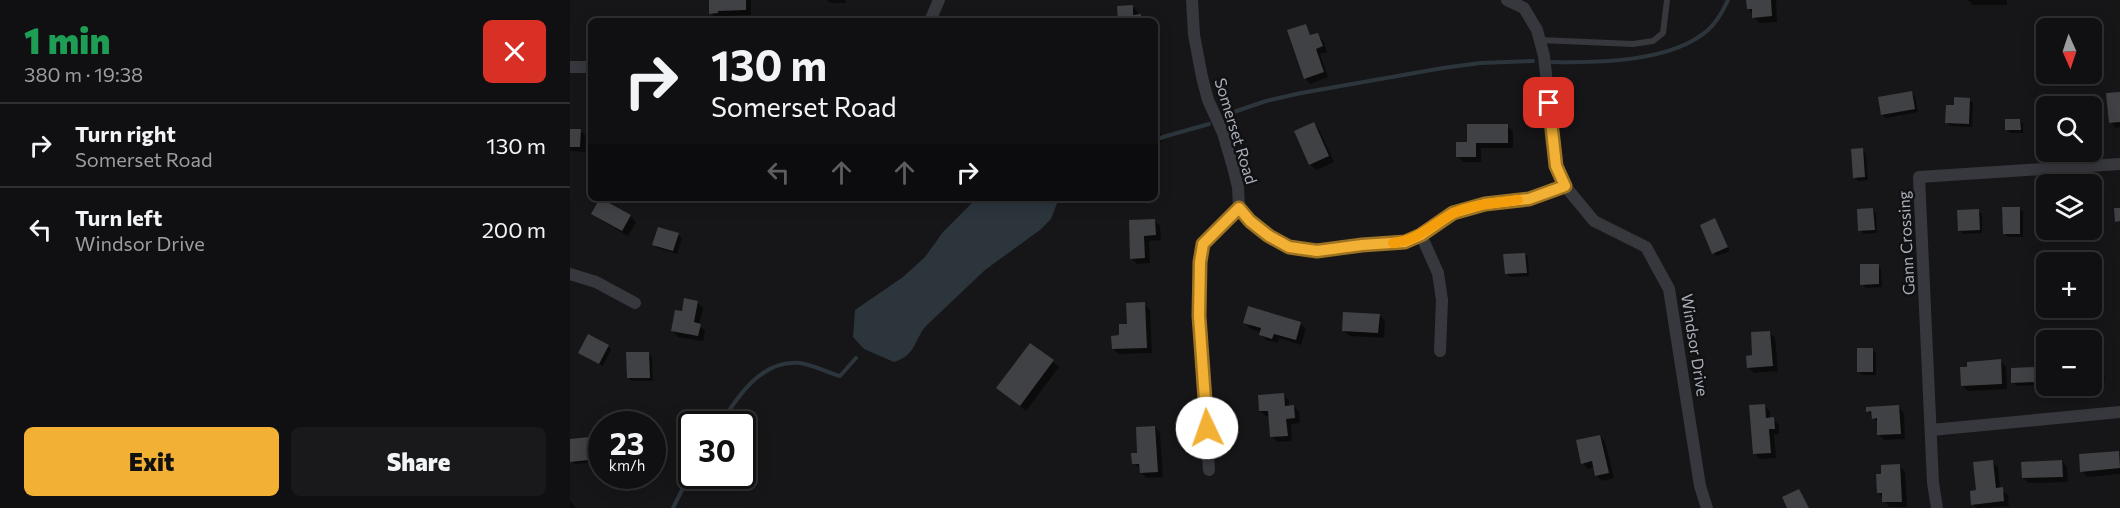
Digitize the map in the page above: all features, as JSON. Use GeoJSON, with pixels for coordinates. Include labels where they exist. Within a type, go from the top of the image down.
{"type":"FeatureCollection","features":[{"type":"Feature","properties":{"kind":"street"},"geometry":{"type":"LineString","coordinates":[[931,18],[939,0]]}},
{"type":"Feature","properties":{"kind":"street","name":"Somerset Road"},"geometry":{"type":"LineString","coordinates":[[1192,0],[1194,36],[1202,77],[1239,187],[1239,208],[1250,221],[1269,236],[1289,247],[1317,251],[1405,242],[1421,235],[1453,213],[1485,204],[1529,199],[1565,186]]}},
{"type":"Feature","properties":{"kind":"street","name":"Windsor Drive"},"geometry":{"type":"LineString","coordinates":[[1507,0],[1524,8],[1531,16],[1540,40],[1544,56],[1556,166],[1565,186],[1594,221],[1646,247],[1669,289],[1700,486],[1707,508]]}},
{"type":"Feature","properties":{"kind":"street"},"geometry":{"type":"LineString","coordinates":[[570,68],[588,67]]}},
{"type":"Feature","properties":{"kind":"street","name":"Gann Crossing"},"geometry":{"type":"LineString","coordinates":[[1936,508],[1919,177],[2120,164]]}},
{"type":"Feature","properties":{"kind":"street"},"geometry":{"type":"LineString","coordinates":[[1209,470],[1199,316],[1200,262],[1203,244],[1239,208]]}},
{"type":"Feature","properties":{"kind":"street"},"geometry":{"type":"LineString","coordinates":[[1421,235],[1438,273],[1442,300],[1440,351]]}},
{"type":"Feature","properties":{"kind":"street"},"geometry":{"type":"LineString","coordinates":[[570,274],[596,282],[635,303]]}},
{"type":"Feature","properties":{"kind":"street"},"geometry":{"type":"LineString","coordinates":[[1931,430],[2120,412]]}},
{"type":"Feature","properties":{"kind":"lane"},"geometry":{"type":"LineString","coordinates":[[1540,40],[1633,44],[1653,41],[1663,33],[1667,0]]}},
{"type":"Feature","properties":{"kind":"shaded area"},"geometry":{"type":"Polygon","coordinates":[[[974,201],[1058,201],[1051,219],[1040,230],[985,270],[927,325],[907,355],[894,362],[864,349],[853,337],[855,310],[903,277],[925,257],[943,232],[974,201]]]}},
{"type":"Feature","properties":{"kind":"building"},"geometry":{"type":"Polygon","coordinates":[[[709,0],[746,0],[746,10],[718,11],[718,13],[709,14],[709,0]]]}},
{"type":"Feature","properties":{"kind":"building"},"geometry":{"type":"Polygon","coordinates":[[[1746,0],[1771,0],[1772,16],[1752,18],[1752,9],[1747,9],[1746,0]]]}},
{"type":"Feature","properties":{"kind":"building"},"geometry":{"type":"Polygon","coordinates":[[[1133,5],[1133,15],[1141,14],[1141,18],[1118,18],[1117,6],[1133,5]]]}},
{"type":"Feature","properties":{"kind":"building"},"geometry":{"type":"Polygon","coordinates":[[[1306,24],[1310,35],[1318,33],[1323,46],[1316,49],[1324,72],[1304,79],[1287,30],[1306,24]]]}},
{"type":"Feature","properties":{"kind":"building"},"geometry":{"type":"Polygon","coordinates":[[[1912,91],[1915,109],[1881,115],[1878,97],[1912,91]]]}},
{"type":"Feature","properties":{"kind":"building"},"geometry":{"type":"Polygon","coordinates":[[[2120,92],[2120,122],[2109,123],[2106,93],[2120,92]]]}},
{"type":"Feature","properties":{"kind":"building"},"geometry":{"type":"Polygon","coordinates":[[[1954,97],[1970,98],[1969,124],[1945,123],[1946,105],[1954,105],[1954,97]]]}},
{"type":"Feature","properties":{"kind":"building"},"geometry":{"type":"Polygon","coordinates":[[[2005,119],[2020,119],[2021,130],[2005,130],[2005,119]]]}},
{"type":"Feature","properties":{"kind":"building"},"geometry":{"type":"Polygon","coordinates":[[[1314,122],[1329,156],[1309,165],[1294,131],[1314,122]]]}},
{"type":"Feature","properties":{"kind":"building"},"geometry":{"type":"Polygon","coordinates":[[[1467,124],[1508,124],[1508,143],[1476,143],[1476,157],[1456,157],[1456,142],[1467,142],[1467,124]]]}},
{"type":"Feature","properties":{"kind":"building"},"geometry":{"type":"Polygon","coordinates":[[[570,129],[581,129],[580,147],[570,147],[570,129]]]}},
{"type":"Feature","properties":{"kind":"building"},"geometry":{"type":"Polygon","coordinates":[[[1863,148],[1865,177],[1853,178],[1851,149],[1863,148]]]}},
{"type":"Feature","properties":{"kind":"building"},"geometry":{"type":"Polygon","coordinates":[[[598,201],[605,201],[631,215],[622,231],[591,214],[598,201]]]}},
{"type":"Feature","properties":{"kind":"building"},"geometry":{"type":"Polygon","coordinates":[[[2002,207],[2020,207],[2020,234],[2003,234],[2002,207]]]}},
{"type":"Feature","properties":{"kind":"building"},"geometry":{"type":"Polygon","coordinates":[[[1873,208],[1875,230],[1858,231],[1857,209],[1873,208]]]}},
{"type":"Feature","properties":{"kind":"building"},"geometry":{"type":"Polygon","coordinates":[[[2114,208],[2120,208],[2120,221],[2115,222],[2114,208]]]}},
{"type":"Feature","properties":{"kind":"building"},"geometry":{"type":"Polygon","coordinates":[[[1979,209],[1980,230],[1958,231],[1957,210],[1979,209]]]}},
{"type":"Feature","properties":{"kind":"building"},"geometry":{"type":"Polygon","coordinates":[[[1715,218],[1728,247],[1712,254],[1700,225],[1715,218]]]}},
{"type":"Feature","properties":{"kind":"building"},"geometry":{"type":"Polygon","coordinates":[[[1155,219],[1156,235],[1144,236],[1145,258],[1130,259],[1129,220],[1155,219]]]}},
{"type":"Feature","properties":{"kind":"building"},"geometry":{"type":"Polygon","coordinates":[[[658,227],[679,233],[673,251],[652,245],[658,227]]]}},
{"type":"Feature","properties":{"kind":"building"},"geometry":{"type":"Polygon","coordinates":[[[1525,253],[1527,273],[1505,274],[1503,254],[1525,253]]]}},
{"type":"Feature","properties":{"kind":"building"},"geometry":{"type":"Polygon","coordinates":[[[1860,264],[1879,264],[1879,284],[1860,285],[1860,264]]]}},
{"type":"Feature","properties":{"kind":"building"},"geometry":{"type":"Polygon","coordinates":[[[684,298],[698,301],[694,322],[701,324],[698,336],[671,331],[675,310],[682,311],[684,298]]]}},
{"type":"Feature","properties":{"kind":"building"},"geometry":{"type":"Polygon","coordinates":[[[1145,302],[1147,348],[1112,349],[1111,336],[1119,335],[1119,324],[1127,324],[1126,303],[1145,302]]]}},
{"type":"Feature","properties":{"kind":"building"},"geometry":{"type":"Polygon","coordinates":[[[1248,306],[1301,322],[1296,340],[1274,334],[1272,339],[1259,335],[1261,328],[1243,323],[1248,306]]]}},
{"type":"Feature","properties":{"kind":"building"},"geometry":{"type":"Polygon","coordinates":[[[1343,312],[1380,314],[1378,333],[1342,331],[1343,312]]]}},
{"type":"Feature","properties":{"kind":"building"},"geometry":{"type":"Polygon","coordinates":[[[1770,331],[1773,366],[1747,368],[1746,356],[1752,355],[1751,332],[1770,331]]]}},
{"type":"Feature","properties":{"kind":"building"},"geometry":{"type":"Polygon","coordinates":[[[588,334],[609,345],[599,364],[578,353],[588,334]]]}},
{"type":"Feature","properties":{"kind":"building"},"geometry":{"type":"Polygon","coordinates":[[[1030,343],[1054,360],[1020,406],[996,388],[1030,343]]]}},
{"type":"Feature","properties":{"kind":"building"},"geometry":{"type":"Polygon","coordinates":[[[1857,348],[1873,348],[1873,372],[1857,372],[1857,348]]]}},
{"type":"Feature","properties":{"kind":"building"},"geometry":{"type":"Polygon","coordinates":[[[626,352],[649,352],[650,378],[627,378],[626,352]]]}},
{"type":"Feature","properties":{"kind":"building"},"geometry":{"type":"Polygon","coordinates":[[[2001,359],[2002,384],[1961,386],[1960,367],[1967,367],[1967,362],[2001,359]]]}},
{"type":"Feature","properties":{"kind":"building"},"geometry":{"type":"Polygon","coordinates":[[[2036,367],[2036,382],[2011,383],[2011,368],[2036,367]]]}},
{"type":"Feature","properties":{"kind":"building"},"geometry":{"type":"Polygon","coordinates":[[[1284,393],[1285,406],[1294,405],[1295,418],[1286,419],[1288,436],[1270,437],[1268,411],[1259,411],[1258,395],[1284,393]]]}},
{"type":"Feature","properties":{"kind":"building"},"geometry":{"type":"Polygon","coordinates":[[[1765,404],[1766,418],[1774,417],[1775,429],[1769,429],[1771,453],[1753,454],[1749,405],[1765,404]]]}},
{"type":"Feature","properties":{"kind":"building"},"geometry":{"type":"Polygon","coordinates":[[[1899,405],[1901,434],[1877,435],[1877,418],[1872,419],[1871,411],[1866,412],[1866,407],[1899,405]]]}},
{"type":"Feature","properties":{"kind":"building"},"geometry":{"type":"Polygon","coordinates":[[[1155,426],[1158,472],[1140,473],[1139,464],[1132,464],[1131,453],[1137,453],[1136,427],[1155,426]]]}},
{"type":"Feature","properties":{"kind":"building"},"geometry":{"type":"Polygon","coordinates":[[[1600,435],[1609,473],[1595,476],[1592,461],[1581,464],[1576,440],[1600,435]]]}},
{"type":"Feature","properties":{"kind":"building"},"geometry":{"type":"Polygon","coordinates":[[[588,437],[588,460],[570,462],[570,439],[588,437]]]}},
{"type":"Feature","properties":{"kind":"building"},"geometry":{"type":"Polygon","coordinates":[[[2119,451],[2120,468],[2080,472],[2079,454],[2119,451]]]}},
{"type":"Feature","properties":{"kind":"building"},"geometry":{"type":"Polygon","coordinates":[[[1993,460],[1996,488],[2003,487],[2004,501],[1971,505],[1970,491],[1976,490],[1973,462],[1993,460]]]}},
{"type":"Feature","properties":{"kind":"building"},"geometry":{"type":"Polygon","coordinates":[[[2062,460],[2063,477],[2022,478],[2021,462],[2062,460]]]}},
{"type":"Feature","properties":{"kind":"building"},"geometry":{"type":"Polygon","coordinates":[[[1900,464],[1902,502],[1882,502],[1882,493],[1877,493],[1876,474],[1881,474],[1881,465],[1900,464]]]}},
{"type":"Feature","properties":{"kind":"building"},"geometry":{"type":"Polygon","coordinates":[[[1799,489],[1809,508],[1787,508],[1782,497],[1799,489]]]}},
{"type":"Feature","properties":{"kind":"waterway"},"geometry":{"type":"LineString","coordinates":[[1552,62],[1612,61],[1675,49],[1693,41],[1708,30],[1720,16],[1728,0]]}},
{"type":"Feature","properties":{"kind":"waterway"},"geometry":{"type":"LineString","coordinates":[[1225,115],[1266,101],[1301,93],[1443,68],[1480,63],[1533,61]]}},
{"type":"Feature","properties":{"kind":"waterway"},"geometry":{"type":"LineString","coordinates":[[1158,140],[1209,124]]}},
{"type":"Feature","properties":{"kind":"waterway"},"geometry":{"type":"LineString","coordinates":[[729,411],[752,382],[774,367],[786,363],[800,363],[840,376],[856,358]]}},
{"type":"Feature","properties":{"kind":"waterway"},"geometry":{"type":"LineString","coordinates":[[673,508],[682,489]]}},
{"type":"Feature","properties":{"kind":"slow traffic"},"geometry":{"type":"LineString","coordinates":[[1393,243],[1405,242],[1421,235],[1453,213],[1485,204],[1518,200]]}},
{"type":"Feature","properties":{"kind":"route"},"geometry":{"type":"LineString","coordinates":[[1207,428],[1199,316],[1200,262],[1203,244],[1239,208],[1250,221],[1269,236],[1289,247],[1317,251],[1405,242],[1421,235],[1453,213],[1485,204],[1529,199],[1565,186],[1556,166],[1549,103]]}}]}
